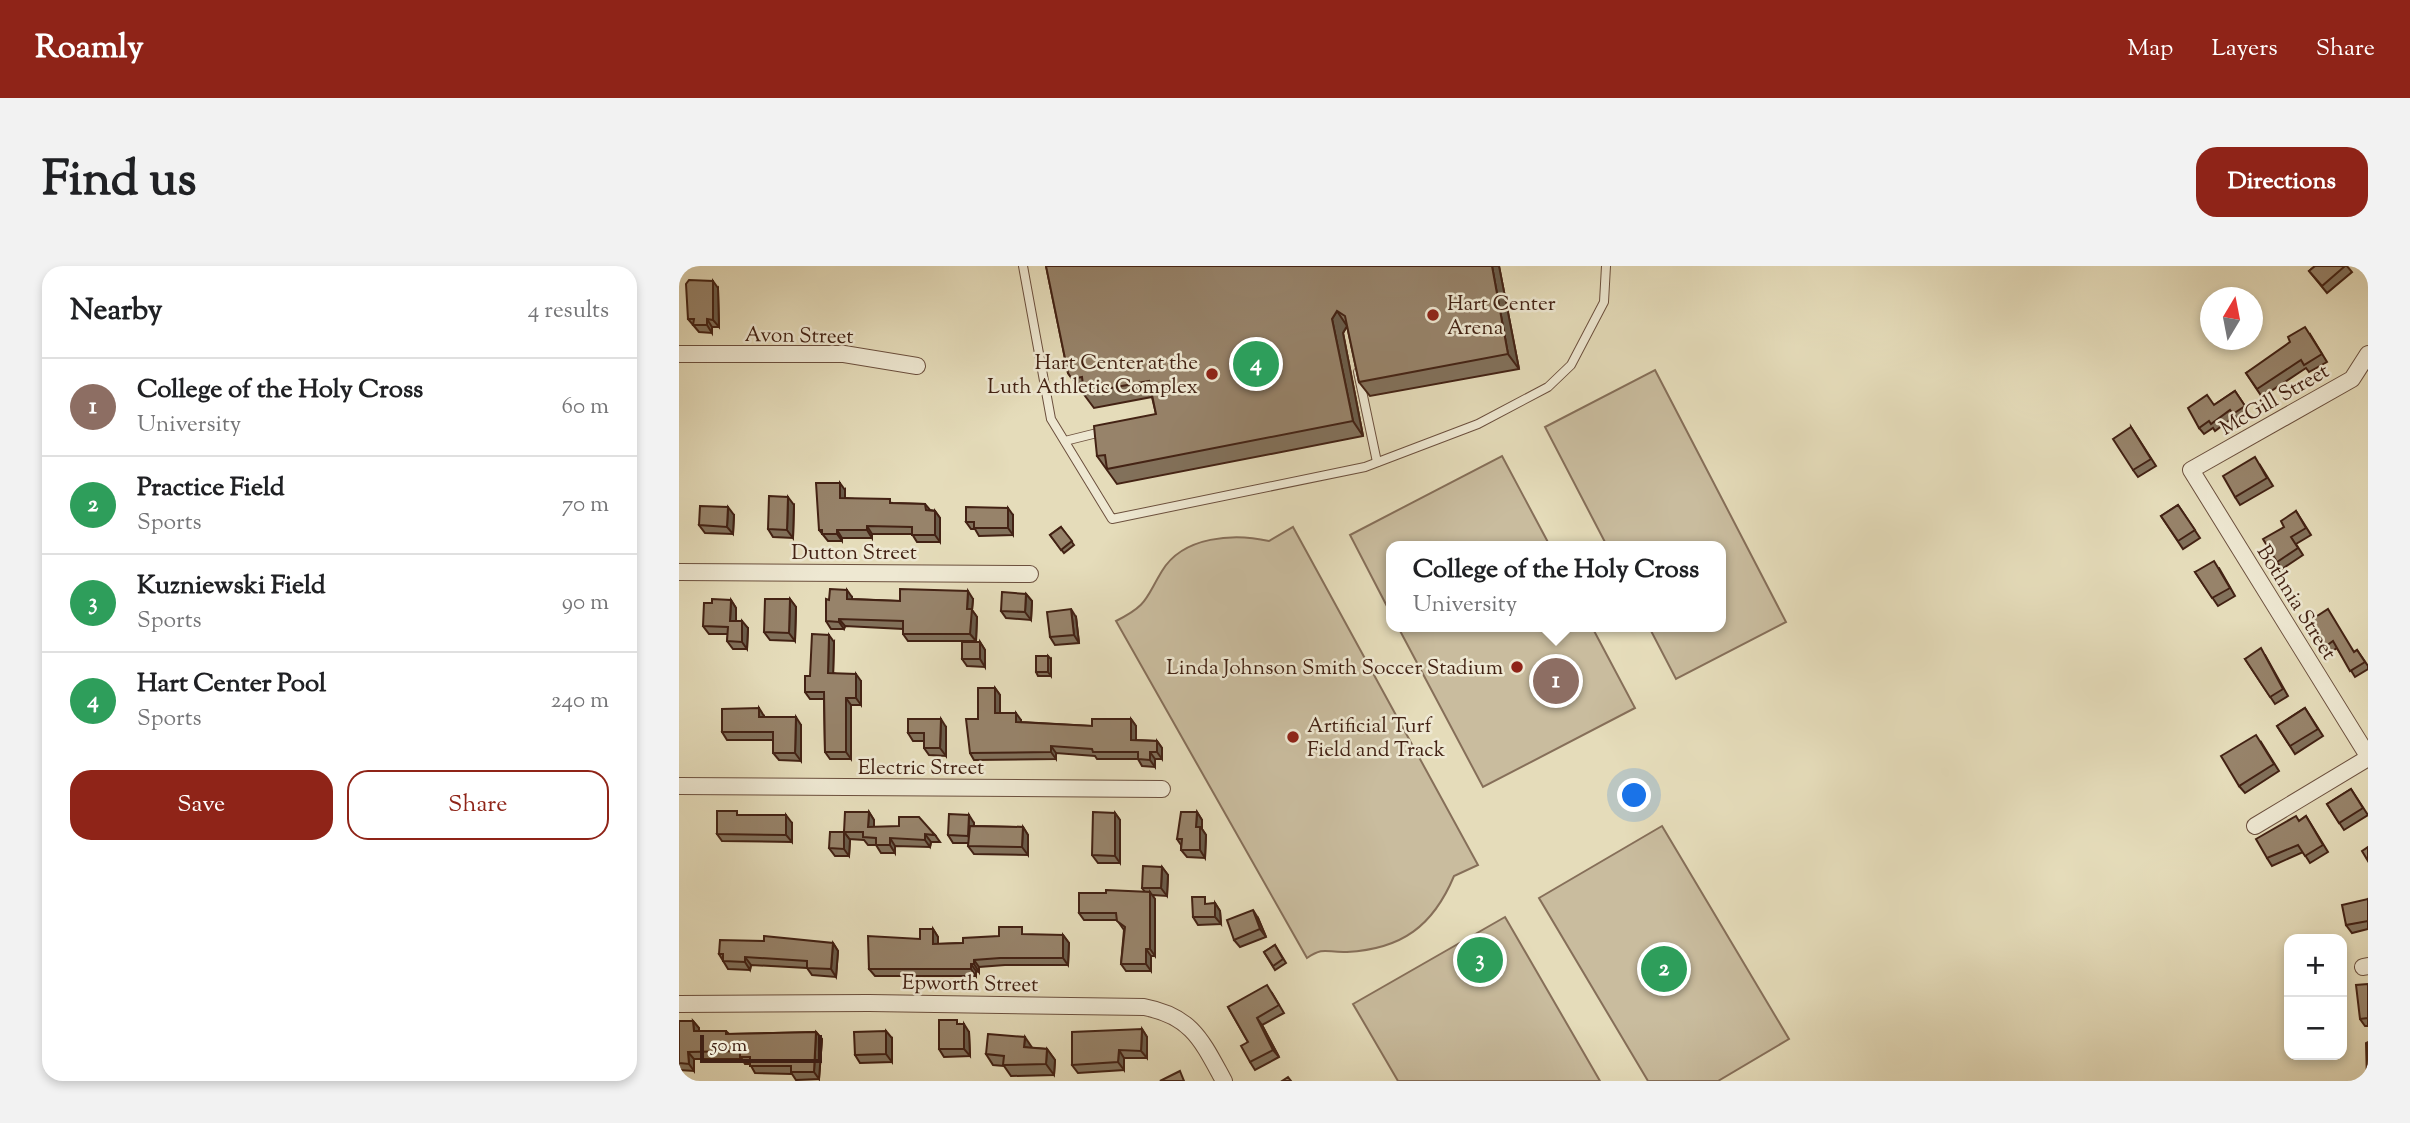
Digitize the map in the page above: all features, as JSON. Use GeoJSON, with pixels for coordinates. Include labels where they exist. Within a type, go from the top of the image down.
{"type":"FeatureCollection","features":[{"type":"Feature","properties":{"kind":"street","name":"Avon Street"},"geometry":{"type":"LineString","coordinates":[[679,354],[844,354],[917,366]]}},
{"type":"Feature","properties":{"kind":"street","name":"McGill Street"},"geometry":{"type":"LineString","coordinates":[[2191,470],[2352,379],[2368,355]]}},
{"type":"Feature","properties":{"kind":"street","name":"Bothnia Street"},"geometry":{"type":"LineString","coordinates":[[2191,470],[2368,757]]}},
{"type":"Feature","properties":{"kind":"street","name":"Dutton Street"},"geometry":{"type":"LineString","coordinates":[[679,572],[1030,574]]}},
{"type":"Feature","properties":{"kind":"street"},"geometry":{"type":"LineString","coordinates":[[2255,826],[2368,757]]}},
{"type":"Feature","properties":{"kind":"street","name":"Electric Street"},"geometry":{"type":"LineString","coordinates":[[679,786],[1162,789]]}},
{"type":"Feature","properties":{"kind":"street","name":"Epworth Street"},"geometry":{"type":"LineString","coordinates":[[679,1004],[869,1003],[1144,1007],[1179,1017],[1194,1031],[1224,1081]]}},
{"type":"Feature","properties":{"kind":"lane"},"geometry":{"type":"LineString","coordinates":[[1023,266],[1051,419],[1112,519],[1377,462],[1478,424],[1548,387],[1571,365],[1604,302],[1606,266]]}},
{"type":"Feature","properties":{"kind":"lane"},"geometry":{"type":"LineString","coordinates":[[1355,358],[1377,462]]}},
{"type":"Feature","properties":{"kind":"lane"},"geometry":{"type":"LineString","coordinates":[[1065,441],[1116,429]]}},
{"type":"Feature","properties":{"kind":"shaded area"},"geometry":{"type":"Polygon","coordinates":[[[1655,370],[1786,622],[1676,679],[1652,632],[1726,632],[1726,541],[1604,541],[1545,427],[1655,370]]]}},
{"type":"Feature","properties":{"kind":"shaded area","name":"Linda Johnson Smith Soccer Stadium"},"geometry":{"type":"Polygon","coordinates":[[[1502,456],[1547,541],[1386,541],[1386,604],[1350,535],[1502,456]]]}},
{"type":"Feature","properties":{"kind":"shaded area"},"geometry":{"type":"Polygon","coordinates":[[[1293,527],[1478,865],[1454,876],[1436,909],[1413,932],[1399,940],[1367,950],[1322,951],[1307,958],[1116,621],[1140,606],[1171,559],[1183,550],[1210,540],[1225,538],[1269,541],[1293,527]]]}},
{"type":"Feature","properties":{"kind":"shaded area","name":"Linda Johnson Smith Soccer Stadium"},"geometry":{"type":"Polygon","coordinates":[[[1401,632],[1595,632],[1635,708],[1483,787],[1401,632]]]}},
{"type":"Feature","properties":{"kind":"shaded area"},"geometry":{"type":"Polygon","coordinates":[[[1662,826],[1789,1039],[1718,1081],[1648,1081],[1539,898],[1662,826]]]}},
{"type":"Feature","properties":{"kind":"shaded area"},"geometry":{"type":"Polygon","coordinates":[[[1505,917],[1600,1081],[1398,1081],[1353,1004],[1505,917]]]}},
{"type":"Feature","properties":{"kind":"building","name":"Hart Center at the Luth Athletic Complex"},"geometry":{"type":"Polygon","coordinates":[[[1046,266],[1492,266],[1508,354],[1359,382],[1345,316],[1337,311],[1332,319],[1353,421],[1107,469],[1105,455],[1097,456],[1094,426],[1156,414],[1149,381],[1084,393],[1082,377],[1072,379],[1068,373],[1046,266]]]}},
{"type":"Feature","properties":{"kind":"building"},"geometry":{"type":"Polygon","coordinates":[[[2315,266],[2345,266],[2322,286],[2309,271],[2315,266]]]}},
{"type":"Feature","properties":{"kind":"building"},"geometry":{"type":"Polygon","coordinates":[[[689,280],[713,281],[713,320],[707,319],[707,325],[693,325],[694,319],[688,319],[686,284],[689,280]]]}},
{"type":"Feature","properties":{"kind":"building"},"geometry":{"type":"Polygon","coordinates":[[[2305,327],[2322,354],[2304,365],[2301,360],[2257,389],[2246,373],[2290,342],[2288,337],[2305,327]]]}},
{"type":"Feature","properties":{"kind":"building"},"geometry":{"type":"Polygon","coordinates":[[[2235,391],[2245,406],[2233,414],[2230,410],[2211,424],[2209,421],[2199,428],[2188,408],[2207,395],[2214,405],[2235,391]]]}},
{"type":"Feature","properties":{"kind":"building"},"geometry":{"type":"Polygon","coordinates":[[[2131,427],[2151,459],[2133,470],[2113,439],[2131,427]]]}},
{"type":"Feature","properties":{"kind":"building"},"geometry":{"type":"Polygon","coordinates":[[[2255,457],[2267,478],[2235,497],[2223,476],[2255,457]]]}},
{"type":"Feature","properties":{"kind":"building"},"geometry":{"type":"Polygon","coordinates":[[[816,483],[840,483],[840,498],[890,499],[890,503],[925,504],[926,510],[935,511],[935,535],[912,535],[912,527],[867,526],[867,530],[837,530],[837,534],[822,534],[822,530],[819,530],[816,483]]]}},
{"type":"Feature","properties":{"kind":"building"},"geometry":{"type":"Polygon","coordinates":[[[769,496],[788,497],[787,530],[768,529],[769,496]]]}},
{"type":"Feature","properties":{"kind":"building"},"geometry":{"type":"Polygon","coordinates":[[[2178,505],[2195,530],[2178,541],[2161,516],[2178,505]]]}},
{"type":"Feature","properties":{"kind":"building"},"geometry":{"type":"Polygon","coordinates":[[[700,506],[728,507],[727,527],[699,525],[700,506]]]}},
{"type":"Feature","properties":{"kind":"building"},"geometry":{"type":"Polygon","coordinates":[[[966,507],[1008,508],[1008,528],[974,528],[974,522],[966,522],[966,507]]]}},
{"type":"Feature","properties":{"kind":"building"},"geometry":{"type":"Polygon","coordinates":[[[2296,511],[2306,528],[2291,537],[2298,548],[2277,562],[2263,539],[2284,527],[2281,521],[2296,511]]]}},
{"type":"Feature","properties":{"kind":"building"},"geometry":{"type":"Polygon","coordinates":[[[1061,527],[1072,541],[1061,550],[1050,535],[1061,527]]]}},
{"type":"Feature","properties":{"kind":"building"},"geometry":{"type":"Polygon","coordinates":[[[2214,561],[2230,588],[2212,598],[2195,572],[2214,561]]]}},
{"type":"Feature","properties":{"kind":"building"},"geometry":{"type":"Polygon","coordinates":[[[830,589],[847,590],[847,599],[900,601],[900,589],[968,591],[967,609],[972,609],[970,634],[903,634],[903,621],[826,621],[826,599],[829,600],[830,589]]]}},
{"type":"Feature","properties":{"kind":"building"},"geometry":{"type":"Polygon","coordinates":[[[1002,592],[1026,594],[1025,612],[1001,611],[1002,592]]]}},
{"type":"Feature","properties":{"kind":"building"},"geometry":{"type":"Polygon","coordinates":[[[712,599],[731,600],[730,621],[742,621],[742,642],[727,641],[728,627],[703,626],[704,603],[712,603],[712,599]]]}},
{"type":"Feature","properties":{"kind":"building"},"geometry":{"type":"Polygon","coordinates":[[[765,599],[790,599],[789,633],[764,632],[765,599]]]}},
{"type":"Feature","properties":{"kind":"building"},"geometry":{"type":"Polygon","coordinates":[[[1071,609],[1074,635],[1050,637],[1047,612],[1071,609]]]}},
{"type":"Feature","properties":{"kind":"building"},"geometry":{"type":"Polygon","coordinates":[[[2328,609],[2354,652],[2357,650],[2365,662],[2350,671],[2333,641],[2326,646],[2311,620],[2328,609]]]}},
{"type":"Feature","properties":{"kind":"building"},"geometry":{"type":"Polygon","coordinates":[[[812,634],[829,635],[828,673],[856,674],[856,698],[846,698],[846,752],[825,752],[824,692],[805,692],[805,676],[810,676],[812,634]]]}},
{"type":"Feature","properties":{"kind":"building"},"geometry":{"type":"Polygon","coordinates":[[[962,642],[980,642],[980,659],[962,659],[962,642]]]}},
{"type":"Feature","properties":{"kind":"building"},"geometry":{"type":"Polygon","coordinates":[[[2261,648],[2283,689],[2270,697],[2245,659],[2261,648]]]}},
{"type":"Feature","properties":{"kind":"building"},"geometry":{"type":"Polygon","coordinates":[[[1036,656],[1048,656],[1048,672],[1036,672],[1036,656]]]}},
{"type":"Feature","properties":{"kind":"building"},"geometry":{"type":"Polygon","coordinates":[[[978,688],[995,688],[995,713],[1016,713],[1016,722],[1092,726],[1092,719],[1131,719],[1131,740],[1157,741],[1157,752],[1150,752],[1150,760],[1138,759],[1138,752],[1093,752],[1092,749],[1051,746],[1051,752],[970,753],[966,719],[978,719],[978,688]]]}},
{"type":"Feature","properties":{"kind":"building"},"geometry":{"type":"Polygon","coordinates":[[[759,708],[759,717],[796,717],[795,753],[773,753],[773,732],[722,732],[722,709],[759,708]]]}},
{"type":"Feature","properties":{"kind":"building"},"geometry":{"type":"Polygon","coordinates":[[[2305,708],[2318,729],[2290,746],[2277,726],[2305,708]]]}},
{"type":"Feature","properties":{"kind":"building"},"geometry":{"type":"Polygon","coordinates":[[[908,719],[941,719],[940,748],[924,748],[924,733],[908,733],[908,719]]]}},
{"type":"Feature","properties":{"kind":"building"},"geometry":{"type":"Polygon","coordinates":[[[2256,735],[2274,764],[2239,786],[2221,756],[2256,735]]]}},
{"type":"Feature","properties":{"kind":"building"},"geometry":{"type":"Polygon","coordinates":[[[2351,789],[2363,808],[2339,823],[2327,804],[2351,789]]]}},
{"type":"Feature","properties":{"kind":"building"},"geometry":{"type":"Polygon","coordinates":[[[717,811],[737,811],[737,815],[786,815],[786,835],[717,834],[717,811]]]}},
{"type":"Feature","properties":{"kind":"building"},"geometry":{"type":"Polygon","coordinates":[[[845,812],[869,812],[868,827],[899,826],[899,817],[919,817],[935,835],[925,834],[925,840],[890,838],[890,845],[876,845],[876,838],[863,837],[863,832],[844,832],[845,812]]]}},
{"type":"Feature","properties":{"kind":"building"},"geometry":{"type":"Polygon","coordinates":[[[1093,812],[1115,813],[1115,856],[1092,855],[1093,812]]]}},
{"type":"Feature","properties":{"kind":"building"},"geometry":{"type":"Polygon","coordinates":[[[1181,812],[1197,812],[1196,827],[1200,827],[1200,850],[1181,850],[1182,839],[1177,839],[1181,812]]]}},
{"type":"Feature","properties":{"kind":"building"},"geometry":{"type":"Polygon","coordinates":[[[949,814],[969,815],[968,836],[948,835],[949,814]]]}},
{"type":"Feature","properties":{"kind":"building"},"geometry":{"type":"Polygon","coordinates":[[[2296,816],[2299,821],[2306,816],[2323,845],[2305,856],[2298,845],[2267,858],[2256,839],[2296,816]]]}},
{"type":"Feature","properties":{"kind":"building"},"geometry":{"type":"Polygon","coordinates":[[[970,826],[1023,827],[1022,847],[968,846],[970,826]]]}},
{"type":"Feature","properties":{"kind":"building"},"geometry":{"type":"Polygon","coordinates":[[[830,832],[844,832],[844,849],[829,848],[830,832]]]}},
{"type":"Feature","properties":{"kind":"building"},"geometry":{"type":"Polygon","coordinates":[[[2368,847],[2368,861],[2362,851],[2368,847]]]}},
{"type":"Feature","properties":{"kind":"building"},"geometry":{"type":"Polygon","coordinates":[[[1143,866],[1162,867],[1161,888],[1142,888],[1143,866]]]}},
{"type":"Feature","properties":{"kind":"building"},"geometry":{"type":"Polygon","coordinates":[[[1106,890],[1150,892],[1150,949],[1146,949],[1146,964],[1121,964],[1125,927],[1117,921],[1116,913],[1079,913],[1079,893],[1106,893],[1106,890]]]}},
{"type":"Feature","properties":{"kind":"building"},"geometry":{"type":"Polygon","coordinates":[[[1192,897],[1205,897],[1205,904],[1215,903],[1215,917],[1193,917],[1192,897]]]}},
{"type":"Feature","properties":{"kind":"building"},"geometry":{"type":"Polygon","coordinates":[[[2368,899],[2368,921],[2346,925],[2342,905],[2368,899]]]}},
{"type":"Feature","properties":{"kind":"building"},"geometry":{"type":"Polygon","coordinates":[[[1253,910],[1260,929],[1234,940],[1227,920],[1253,910]]]}},
{"type":"Feature","properties":{"kind":"building"},"geometry":{"type":"Polygon","coordinates":[[[999,927],[1022,927],[1022,934],[1063,935],[1063,958],[974,960],[971,969],[869,969],[868,936],[920,939],[920,929],[933,929],[933,944],[963,943],[963,938],[999,936],[999,927]]]}},
{"type":"Feature","properties":{"kind":"building"},"geometry":{"type":"Polygon","coordinates":[[[764,936],[833,943],[831,969],[807,968],[807,961],[745,957],[745,962],[723,961],[723,954],[719,954],[720,940],[764,941],[764,936]]]}},
{"type":"Feature","properties":{"kind":"building"},"geometry":{"type":"Polygon","coordinates":[[[1275,945],[1283,959],[1273,966],[1264,952],[1275,945]]]}},
{"type":"Feature","properties":{"kind":"building"},"geometry":{"type":"Polygon","coordinates":[[[2368,984],[2368,1018],[2360,1019],[2356,985],[2368,984]]]}},
{"type":"Feature","properties":{"kind":"building"},"geometry":{"type":"Polygon","coordinates":[[[1267,985],[1279,1005],[1257,1018],[1273,1050],[1250,1062],[1241,1046],[1248,1042],[1228,1007],[1267,985]]]}},
{"type":"Feature","properties":{"kind":"building"},"geometry":{"type":"Polygon","coordinates":[[[939,1020],[957,1020],[957,1024],[964,1024],[964,1049],[939,1049],[939,1020]]]}},
{"type":"Feature","properties":{"kind":"building"},"geometry":{"type":"Polygon","coordinates":[[[679,1021],[693,1021],[694,1031],[726,1031],[726,1034],[816,1032],[814,1072],[791,1072],[791,1066],[750,1066],[750,1057],[740,1057],[740,1051],[688,1052],[689,1064],[679,1063],[679,1021]]]}},
{"type":"Feature","properties":{"kind":"building"},"geometry":{"type":"Polygon","coordinates":[[[1142,1029],[1141,1051],[1119,1050],[1118,1062],[1072,1065],[1072,1032],[1142,1029]]]}},
{"type":"Feature","properties":{"kind":"building"},"geometry":{"type":"Polygon","coordinates":[[[886,1031],[886,1054],[855,1055],[854,1032],[886,1031]]]}},
{"type":"Feature","properties":{"kind":"building"},"geometry":{"type":"Polygon","coordinates":[[[988,1034],[1025,1037],[1024,1047],[1047,1049],[1046,1064],[1003,1065],[1004,1056],[986,1054],[988,1034]]]}},
{"type":"Feature","properties":{"kind":"building"},"geometry":{"type":"Polygon","coordinates":[[[2368,1042],[2368,1081],[2367,1081],[2366,1043],[2368,1042]]]}},
{"type":"Feature","properties":{"kind":"building"},"geometry":{"type":"Polygon","coordinates":[[[1180,1071],[1184,1081],[1160,1081],[1180,1071]]]}},
{"type":"Feature","properties":{"kind":"place","name":"Hart Center Arena"},"geometry":{"type":"Point","coordinates":[1433,315]}},
{"type":"Feature","properties":{"kind":"place","name":"Hart Center Pool"},"geometry":{"type":"Point","coordinates":[1256,364]}},
{"type":"Feature","properties":{"kind":"place","name":"Hart Center at the Luth Athletic Complex"},"geometry":{"type":"Point","coordinates":[1212,374]}},
{"type":"Feature","properties":{"kind":"place","name":"Linda Johnson Smith Soccer Stadium"},"geometry":{"type":"Point","coordinates":[1517,667]}},
{"type":"Feature","properties":{"kind":"place","name":"College of the Holy Cross"},"geometry":{"type":"Point","coordinates":[1556,681]}},
{"type":"Feature","properties":{"kind":"place","name":"Artificial Turf Field and Track"},"geometry":{"type":"Point","coordinates":[1293,737]}},
{"type":"Feature","properties":{"kind":"place","name":"Kuzniewski Field"},"geometry":{"type":"Point","coordinates":[1480,960]}},
{"type":"Feature","properties":{"kind":"place","name":"Practice Field"},"geometry":{"type":"Point","coordinates":[1664,969]}}]}
